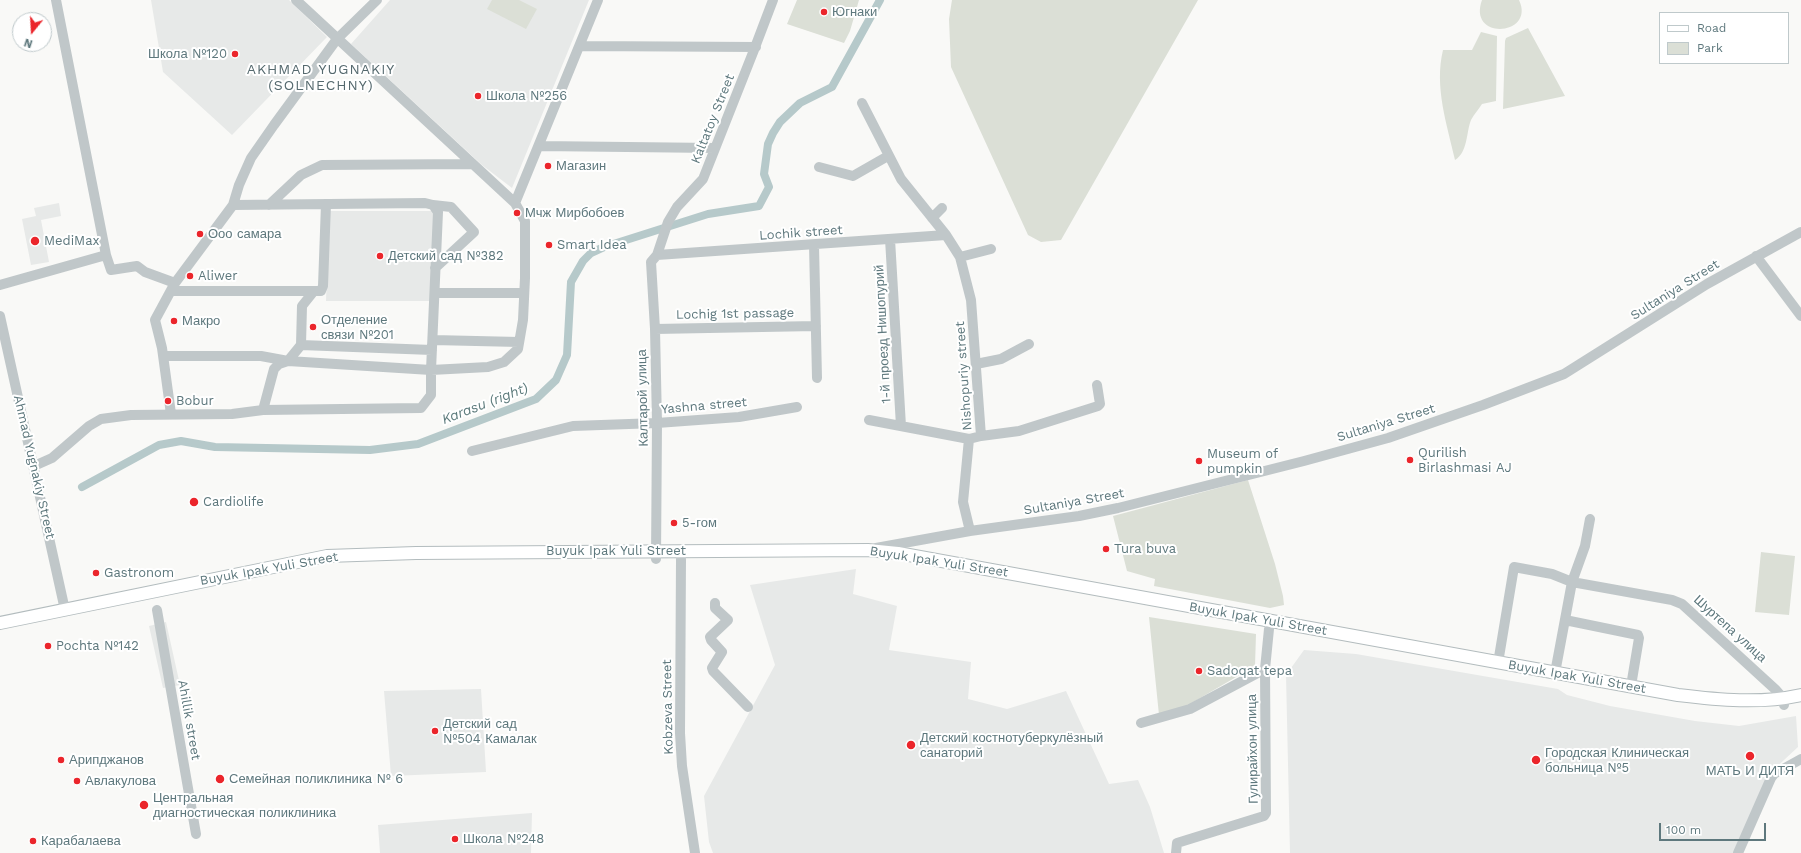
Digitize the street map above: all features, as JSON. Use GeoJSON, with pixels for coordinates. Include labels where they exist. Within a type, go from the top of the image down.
{"type":"FeatureCollection","features":[{"type":"Feature","properties":{"kind":"main road","name":"Buyuk Ipak Yuli Street"},"geometry":{"type":"LineString","coordinates":[[681,555],[868,550],[898,554],[1678,702],[1737,708],[1783,702],[1801,695]]}},
{"type":"Feature","properties":{"kind":"main road","name":"Buyuk Ipak Yuli Street"},"geometry":{"type":"LineString","coordinates":[[0,623],[65,614],[328,564],[417,560],[656,555],[866,558],[882,559],[1498,663],[1678,695],[1725,700],[1801,702]]}},
{"type":"Feature","properties":{"kind":"main road","name":"Buyuk Ipak Yuli Street"},"geometry":{"type":"LineString","coordinates":[[0,631],[65,614]]}},
{"type":"Feature","properties":{"kind":"street"},"geometry":{"type":"LineString","coordinates":[[56,0],[106,255],[111,270],[137,266],[173,287],[323,290],[326,204]]}},
{"type":"Feature","properties":{"kind":"street"},"geometry":{"type":"LineString","coordinates":[[163,356],[261,356],[288,361],[431,370],[488,367],[504,362],[518,349],[524,293],[525,221],[515,203],[296,0]]}},
{"type":"Feature","properties":{"kind":"street"},"geometry":{"type":"LineString","coordinates":[[170,414],[163,356],[155,320],[173,287],[233,205],[239,185],[251,158],[337,39],[377,0]]}},
{"type":"Feature","properties":{"kind":"street"},"geometry":{"type":"LineString","coordinates":[[515,203],[598,0]]}},
{"type":"Feature","properties":{"kind":"street","name":"Kaltatoy Street"},"geometry":{"type":"LineString","coordinates":[[661,239],[668,222],[678,207],[702,178],[756,47],[773,0]]}},
{"type":"Feature","properties":{"kind":"street"},"geometry":{"type":"LineString","coordinates":[[580,46],[756,47]]}},
{"type":"Feature","properties":{"kind":"street","name":"Nishopuriy street"},"geometry":{"type":"LineString","coordinates":[[862,103],[901,179],[946,235],[960,257],[971,300],[981,436],[969,440],[963,502],[970,531]]}},
{"type":"Feature","properties":{"kind":"street"},"geometry":{"type":"LineString","coordinates":[[538,146],[715,148]]}},
{"type":"Feature","properties":{"kind":"street"},"geometry":{"type":"LineString","coordinates":[[819,167],[853,176],[888,156]]}},
{"type":"Feature","properties":{"kind":"street"},"geometry":{"type":"LineString","coordinates":[[269,205],[301,175],[322,165],[472,164]]}},
{"type":"Feature","properties":{"kind":"street"},"geometry":{"type":"LineString","coordinates":[[233,205],[326,204],[433,205],[451,207],[474,232],[436,268]]}},
{"type":"Feature","properties":{"kind":"street"},"geometry":{"type":"LineString","coordinates":[[34,466],[52,458],[75,436],[101,419],[131,414],[232,414],[263,410],[421,408],[431,395],[438,212],[433,205]]}},
{"type":"Feature","properties":{"kind":"street"},"geometry":{"type":"LineString","coordinates":[[932,218],[942,208]]}},
{"type":"Feature","properties":{"kind":"street","name":"Sultаniya Street"},"geometry":{"type":"LineString","coordinates":[[868,550],[970,531],[1079,516],[1118,508],[1297,463],[1388,438],[1544,383],[1573,369],[1707,284],[1801,232]]}},
{"type":"Feature","properties":{"kind":"street","name":"Lochik street"},"geometry":{"type":"LineString","coordinates":[[657,255],[946,235]]}},
{"type":"Feature","properties":{"kind":"street","name":"Калтарой улица"},"geometry":{"type":"LineString","coordinates":[[656,555],[658,423],[656,329],[651,262],[657,255],[661,239]]}},
{"type":"Feature","properties":{"kind":"street","name":"1-й проезд Нишопурий"},"geometry":{"type":"LineString","coordinates":[[890,239],[901,426]]}},
{"type":"Feature","properties":{"kind":"street"},"geometry":{"type":"LineString","coordinates":[[814,245],[817,378]]}},
{"type":"Feature","properties":{"kind":"street"},"geometry":{"type":"LineString","coordinates":[[960,257],[991,249]]}},
{"type":"Feature","properties":{"kind":"street"},"geometry":{"type":"LineString","coordinates":[[0,285],[106,255]]}},
{"type":"Feature","properties":{"kind":"street"},"geometry":{"type":"LineString","coordinates":[[1756,256],[1801,316]]}},
{"type":"Feature","properties":{"kind":"street"},"geometry":{"type":"LineString","coordinates":[[263,410],[274,369],[279,364],[288,361],[301,345],[302,306],[314,291]]}},
{"type":"Feature","properties":{"kind":"street"},"geometry":{"type":"LineString","coordinates":[[435,293],[524,293]]}},
{"type":"Feature","properties":{"kind":"street","name":"Ahmad Yugnakiy Street"},"geometry":{"type":"LineString","coordinates":[[0,316],[34,466],[65,614]]}},
{"type":"Feature","properties":{"kind":"street","name":"Lochig 1st passage"},"geometry":{"type":"LineString","coordinates":[[656,329],[816,326]]}},
{"type":"Feature","properties":{"kind":"street"},"geometry":{"type":"LineString","coordinates":[[301,345],[433,345],[519,342]]}},
{"type":"Feature","properties":{"kind":"street"},"geometry":{"type":"LineString","coordinates":[[976,364],[1001,359],[1029,344]]}},
{"type":"Feature","properties":{"kind":"street"},"geometry":{"type":"LineString","coordinates":[[981,436],[1019,431],[1098,406],[1100,404],[1097,385]]}},
{"type":"Feature","properties":{"kind":"street","name":"Yashna street"},"geometry":{"type":"LineString","coordinates":[[472,451],[573,426],[658,423],[739,417],[797,407]]}},
{"type":"Feature","properties":{"kind":"street"},"geometry":{"type":"LineString","coordinates":[[869,420],[969,440]]}},
{"type":"Feature","properties":{"kind":"street"},"geometry":{"type":"LineString","coordinates":[[1555,673],[1572,582],[1585,546],[1590,519]]}},
{"type":"Feature","properties":{"kind":"street","name":"Kobzeva Street"},"geometry":{"type":"LineString","coordinates":[[681,555],[680,734],[682,766],[695,853]]}},
{"type":"Feature","properties":{"kind":"street","name":"Шуртепа улица"},"geometry":{"type":"LineString","coordinates":[[1498,663],[1514,566],[1552,574],[1572,582],[1672,600],[1682,604],[1759,673],[1783,702]]}},
{"type":"Feature","properties":{"kind":"street"},"geometry":{"type":"LineString","coordinates":[[715,603],[715,608],[728,620],[710,637],[722,652],[712,668],[713,671],[748,707]]}},
{"type":"Feature","properties":{"kind":"street","name":"Ahillik street"},"geometry":{"type":"LineString","coordinates":[[157,610],[196,834]]}},
{"type":"Feature","properties":{"kind":"street"},"geometry":{"type":"LineString","coordinates":[[1565,620],[1638,635],[1639,638],[1631,686]]}},
{"type":"Feature","properties":{"kind":"street"},"geometry":{"type":"LineString","coordinates":[[1265,669],[1270,625]]}},
{"type":"Feature","properties":{"kind":"street","name":"Гулирайхон улица"},"geometry":{"type":"LineString","coordinates":[[1141,723],[1190,709],[1265,669],[1266,813],[1264,816],[1177,843],[1176,853]]}},
{"type":"Feature","properties":{"kind":"street"},"geometry":{"type":"LineString","coordinates":[[1738,853],[1771,778],[1774,774],[1801,759]]}},
{"type":"Feature","properties":{"kind":"shaded area","name":"Школа №120"},"geometry":{"type":"Polygon","coordinates":[[[151,0],[289,0],[327,37],[232,135],[163,72],[151,0]]]}},
{"type":"Feature","properties":{"kind":"shaded area","name":"Школа №256"},"geometry":{"type":"Polygon","coordinates":[[[390,0],[589,0],[512,188],[482,165],[351,44],[390,0]]]}},
{"type":"Feature","properties":{"kind":"shaded area","name":"MediMax"},"geometry":{"type":"Polygon","coordinates":[[[59,203],[61,216],[41,220],[49,262],[31,265],[22,219],[36,216],[34,208],[59,203]]]}},
{"type":"Feature","properties":{"kind":"shaded area","name":"Детский сад №382"},"geometry":{"type":"Polygon","coordinates":[[[329,211],[434,211],[432,301],[326,301],[329,211]]]}},
{"type":"Feature","properties":{"kind":"shaded area","name":"Детский костнотуберкулёзный санаторий"},"geometry":{"type":"Polygon","coordinates":[[[856,569],[853,594],[897,606],[889,650],[971,662],[968,699],[1007,709],[1066,691],[1109,784],[1138,780],[1150,807],[1164,853],[713,853],[709,842],[704,796],[775,665],[750,585],[856,569]]]}},
{"type":"Feature","properties":{"kind":"shaded area"},"geometry":{"type":"Polygon","coordinates":[[[166,622],[180,685],[163,688],[149,626],[166,622]]]}},
{"type":"Feature","properties":{"kind":"shaded area","name":"Городская Клиническая больница №5"},"geometry":{"type":"Polygon","coordinates":[[[1304,650],[1356,654],[1558,689],[1567,695],[1610,706],[1695,721],[1739,726],[1796,716],[1798,747],[1770,773],[1738,853],[1290,853],[1286,675],[1304,650]]]}},
{"type":"Feature","properties":{"kind":"shaded area","name":"Детский сад №504 Камалак"},"geometry":{"type":"Polygon","coordinates":[[[481,689],[486,772],[391,776],[384,691],[481,689]]]}},
{"type":"Feature","properties":{"kind":"shaded area","name":"Школа №248"},"geometry":{"type":"Polygon","coordinates":[[[532,813],[531,853],[380,853],[378,825],[532,813]]]}},
{"type":"Feature","properties":{"kind":"green space"},"geometry":{"type":"Polygon","coordinates":[[[492,0],[519,0],[537,9],[526,29],[487,9],[492,0]]]}},
{"type":"Feature","properties":{"kind":"green space","name":"Югнаки"},"geometry":{"type":"Polygon","coordinates":[[[797,0],[859,0],[850,31],[844,43],[787,24],[797,0]]]}},
{"type":"Feature","properties":{"kind":"green space"},"geometry":{"type":"Polygon","coordinates":[[[952,0],[1198,0],[1061,240],[1041,242],[1028,235],[951,67],[949,19],[952,0]]]}},
{"type":"Feature","properties":{"kind":"green space"},"geometry":{"type":"Polygon","coordinates":[[[1482,0],[1519,0],[1522,12],[1518,21],[1511,27],[1501,29],[1492,28],[1484,22],[1480,13],[1482,0]]]}},
{"type":"Feature","properties":{"kind":"green space"},"geometry":{"type":"Polygon","coordinates":[[[1528,28],[1565,96],[1503,109],[1505,41],[1506,38],[1528,28]]]}},
{"type":"Feature","properties":{"kind":"green space"},"geometry":{"type":"Polygon","coordinates":[[[1481,32],[1497,36],[1496,101],[1482,104],[1471,120],[1462,152],[1455,160],[1445,119],[1441,92],[1440,78],[1443,50],[1472,50],[1481,32]]]}},
{"type":"Feature","properties":{"kind":"green space"},"geometry":{"type":"Polygon","coordinates":[[[1248,480],[1275,564],[1284,605],[1270,608],[1154,586],[1155,579],[1127,571],[1113,516],[1248,480]]]}},
{"type":"Feature","properties":{"kind":"green space"},"geometry":{"type":"Polygon","coordinates":[[[1761,552],[1795,556],[1789,615],[1755,612],[1761,552]]]}},
{"type":"Feature","properties":{"kind":"green space"},"geometry":{"type":"Polygon","coordinates":[[[1149,617],[1256,634],[1255,666],[1183,708],[1159,715],[1149,617]]]}},
{"type":"Feature","properties":{"kind":"waterway","name":"Karasu (right)"},"geometry":{"type":"LineString","coordinates":[[82,487],[159,445],[181,441],[215,447],[370,450],[418,444],[536,399],[556,380],[567,355],[571,282],[583,261],[591,253],[604,247],[708,214],[759,206],[769,187],[764,174],[768,144],[773,133],[780,122],[800,103],[832,87],[880,0]]}},
{"type":"Feature","properties":{"kind":"place","name":"Югнаки"},"geometry":{"type":"Point","coordinates":[824,12]}},
{"type":"Feature","properties":{"kind":"place","name":"Школа №120"},"geometry":{"type":"Point","coordinates":[235,54]}},
{"type":"Feature","properties":{"kind":"place","name":"Школа №256"},"geometry":{"type":"Point","coordinates":[478,96]}},
{"type":"Feature","properties":{"kind":"place","name":"Магазин"},"geometry":{"type":"Point","coordinates":[548,166]}},
{"type":"Feature","properties":{"kind":"place","name":"Мчж Мирбобоев"},"geometry":{"type":"Point","coordinates":[517,213]}},
{"type":"Feature","properties":{"kind":"place","name":"Ооо самара"},"geometry":{"type":"Point","coordinates":[200,234]}},
{"type":"Feature","properties":{"kind":"place","name":"MediMax"},"geometry":{"type":"Point","coordinates":[35,241]}},
{"type":"Feature","properties":{"kind":"place","name":"Smart Idea"},"geometry":{"type":"Point","coordinates":[549,245]}},
{"type":"Feature","properties":{"kind":"place","name":"Детский сад №382"},"geometry":{"type":"Point","coordinates":[380,256]}},
{"type":"Feature","properties":{"kind":"place","name":"Aliwer"},"geometry":{"type":"Point","coordinates":[190,276]}},
{"type":"Feature","properties":{"kind":"place","name":"Макро"},"geometry":{"type":"Point","coordinates":[174,321]}},
{"type":"Feature","properties":{"kind":"place","name":"Отделение связи №201"},"geometry":{"type":"Point","coordinates":[313,327]}},
{"type":"Feature","properties":{"kind":"place","name":"Bobur"},"geometry":{"type":"Point","coordinates":[168,401]}},
{"type":"Feature","properties":{"kind":"place","name":"Qurilish Birlashmasi AJ"},"geometry":{"type":"Point","coordinates":[1410,460]}},
{"type":"Feature","properties":{"kind":"place","name":"Museum of pumpkin"},"geometry":{"type":"Point","coordinates":[1199,461]}},
{"type":"Feature","properties":{"kind":"place","name":"Cardiolife"},"geometry":{"type":"Point","coordinates":[194,502]}},
{"type":"Feature","properties":{"kind":"place","name":"5-гом"},"geometry":{"type":"Point","coordinates":[674,523]}},
{"type":"Feature","properties":{"kind":"place","name":"Tura buva"},"geometry":{"type":"Point","coordinates":[1106,549]}},
{"type":"Feature","properties":{"kind":"place","name":"Gastronom"},"geometry":{"type":"Point","coordinates":[96,573]}},
{"type":"Feature","properties":{"kind":"place","name":"Pochta №142"},"geometry":{"type":"Point","coordinates":[48,646]}},
{"type":"Feature","properties":{"kind":"place","name":"Sadoqat tepa"},"geometry":{"type":"Point","coordinates":[1199,671]}},
{"type":"Feature","properties":{"kind":"place","name":"Детский сад №504 Камалак"},"geometry":{"type":"Point","coordinates":[435,731]}},
{"type":"Feature","properties":{"kind":"place","name":"Детский костнотуберкулёзный санаторий"},"geometry":{"type":"Point","coordinates":[911,745]}},
{"type":"Feature","properties":{"kind":"place","name":"МАТЬ И ДИТЯ"},"geometry":{"type":"Point","coordinates":[1750,756]}},
{"type":"Feature","properties":{"kind":"place","name":"Арипджанов"},"geometry":{"type":"Point","coordinates":[61,760]}},
{"type":"Feature","properties":{"kind":"place","name":"Городская Клиническая больница №5"},"geometry":{"type":"Point","coordinates":[1536,760]}},
{"type":"Feature","properties":{"kind":"place","name":"Семейная поликлиника № 6"},"geometry":{"type":"Point","coordinates":[220,779]}},
{"type":"Feature","properties":{"kind":"place","name":"Авлакулова"},"geometry":{"type":"Point","coordinates":[77,781]}},
{"type":"Feature","properties":{"kind":"place","name":"Центральная диагностическая поликлиника"},"geometry":{"type":"Point","coordinates":[144,805]}},
{"type":"Feature","properties":{"kind":"place","name":"Школа №248"},"geometry":{"type":"Point","coordinates":[455,839]}},
{"type":"Feature","properties":{"kind":"place","name":"Карабалаева"},"geometry":{"type":"Point","coordinates":[33,841]}},
{"type":"Feature","properties":{"kind":"district","name":"AKHMAD YUGNAKIY (SOLNECHNY)"},"geometry":{"type":"Point","coordinates":[321,78]}}]}
